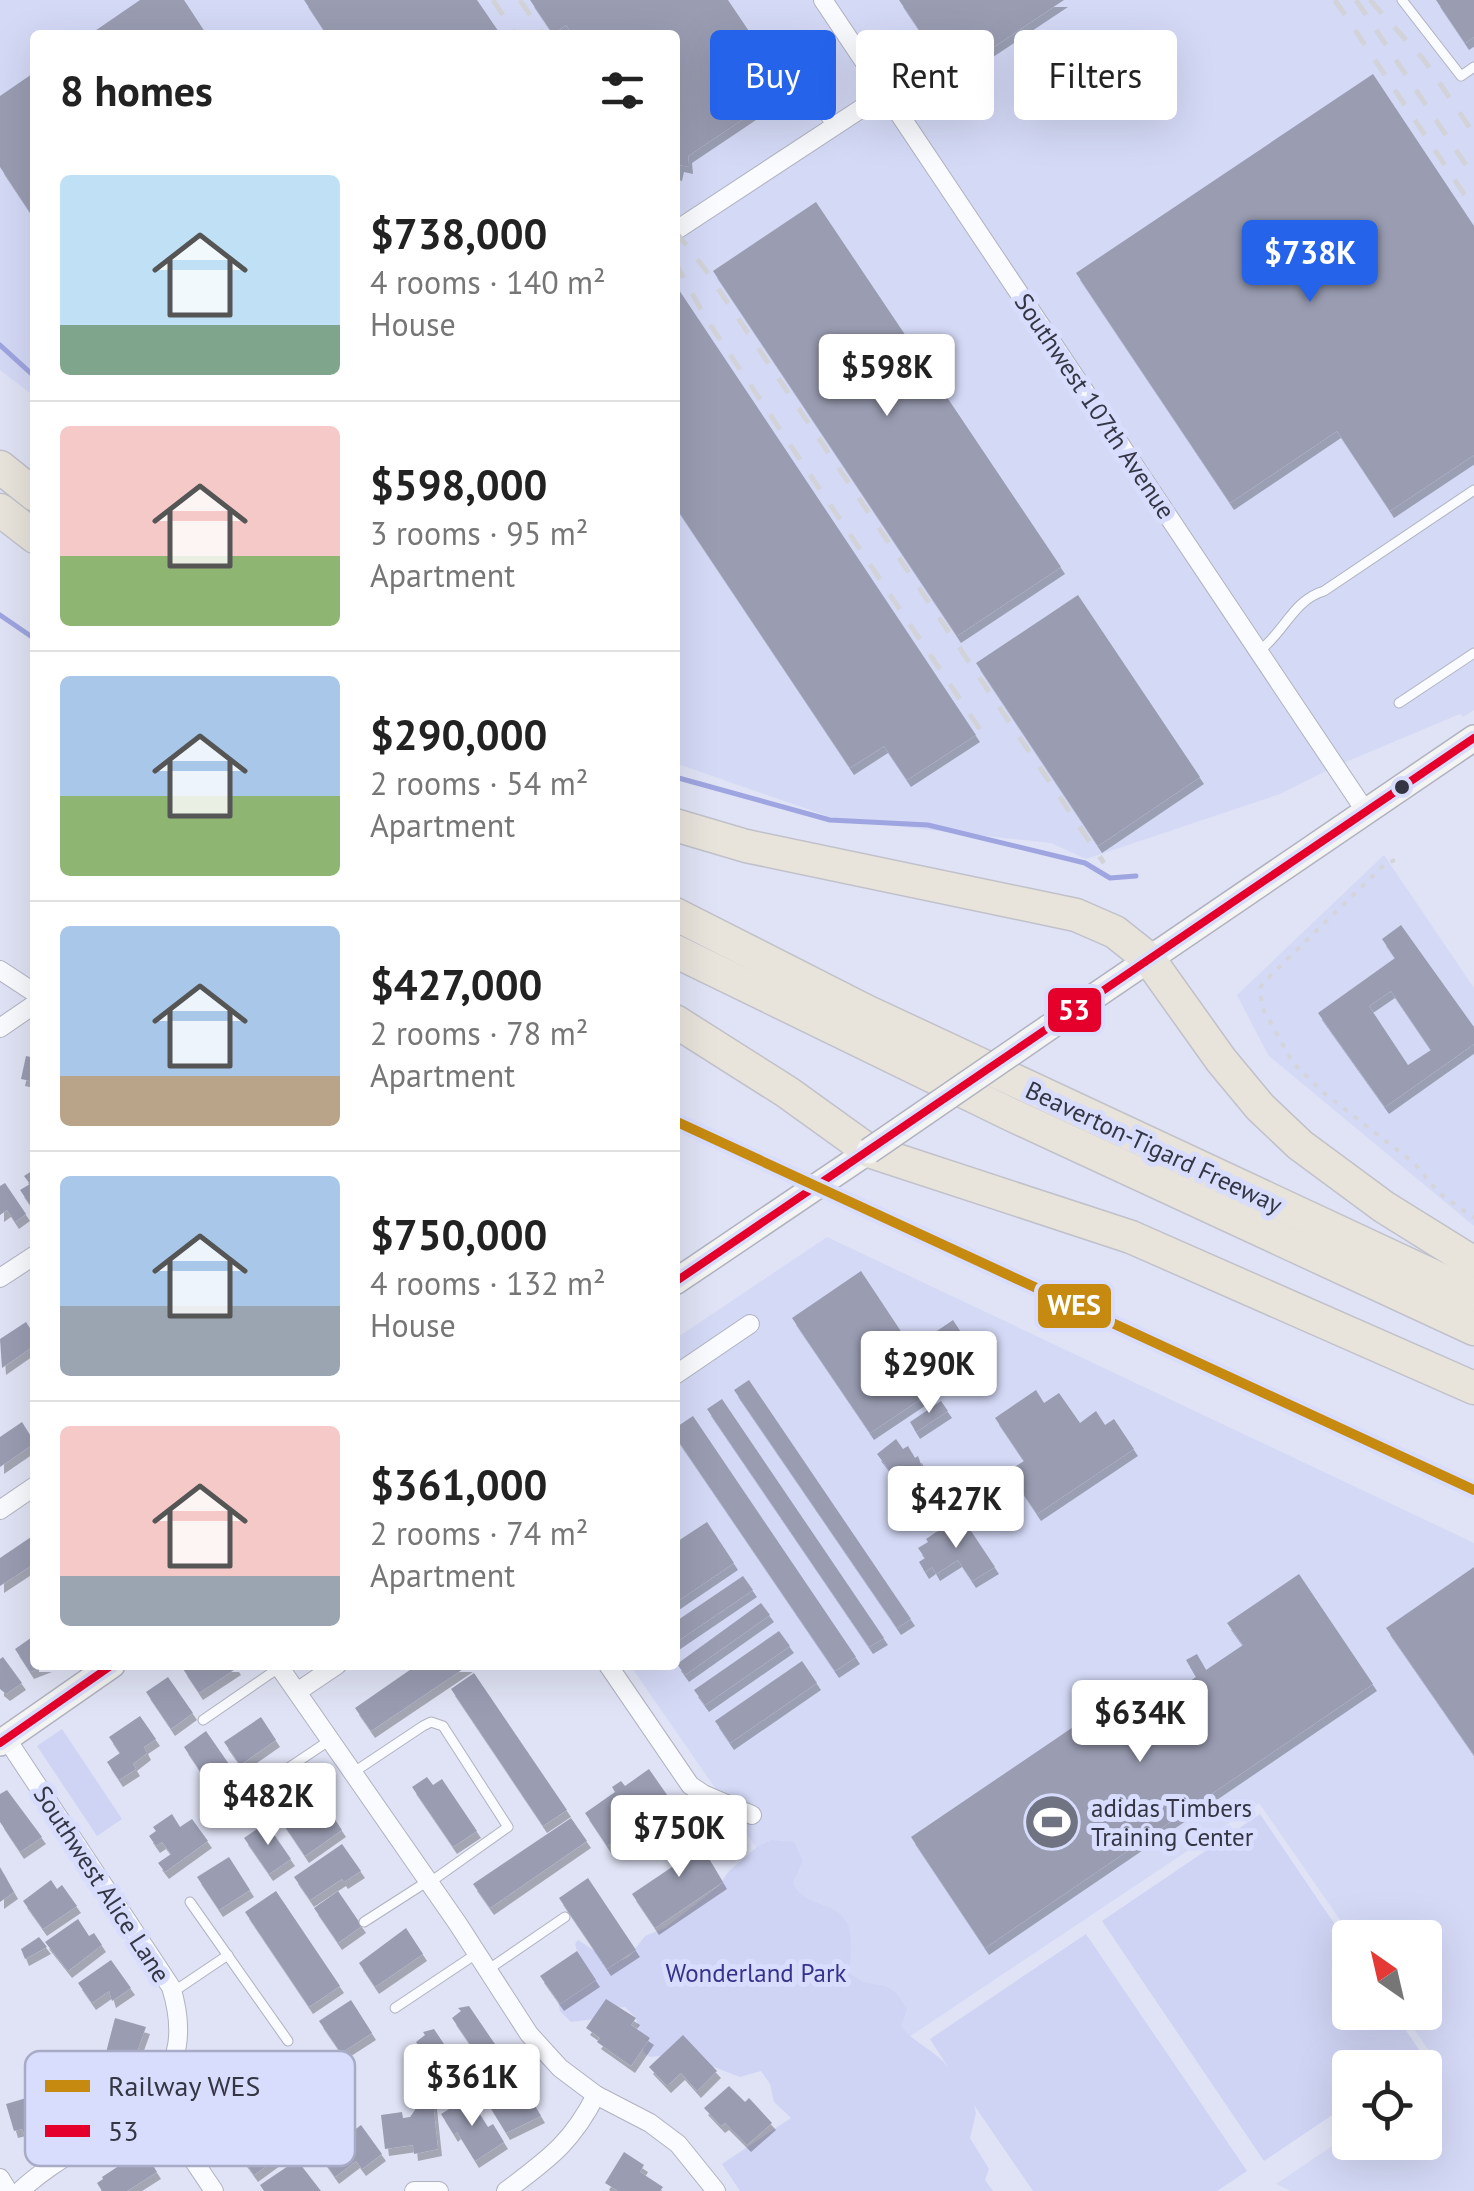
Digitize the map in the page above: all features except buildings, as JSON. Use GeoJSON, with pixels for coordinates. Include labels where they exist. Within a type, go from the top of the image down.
{"type":"FeatureCollection","features":[{"type":"Feature","properties":{"kind":"highway"},"geometry":{"type":"LineString","coordinates":[[0,467],[30,491]]}},
{"type":"Feature","properties":{"kind":"highway"},"geometry":{"type":"LineString","coordinates":[[0,510],[30,534]]}},
{"type":"Feature","properties":{"kind":"highway"},"geometry":{"type":"LineString","coordinates":[[680,826],[746,846],[1076,915],[1115,932],[1149,960],[1260,1107],[1300,1145],[1384,1207],[1474,1263]]}},
{"type":"Feature","properties":{"kind":"highway","name":"Beaverton-Tigard Freeway"},"geometry":{"type":"LineString","coordinates":[[680,917],[866,1011],[1474,1295]]}},
{"type":"Feature","properties":{"kind":"highway","name":"Beaverton-Tigard Freeway"},"geometry":{"type":"LineString","coordinates":[[680,953],[1014,1116],[1474,1329]]}},
{"type":"Feature","properties":{"kind":"highway"},"geometry":{"type":"LineString","coordinates":[[680,1024],[787,1092],[869,1151],[1131,1237],[1474,1388]]}},
{"type":"Feature","properties":{"kind":"main road"},"geometry":{"type":"LineString","coordinates":[[680,1279],[1474,738]]}},
{"type":"Feature","properties":{"kind":"main road"},"geometry":{"type":"LineString","coordinates":[[3,1741],[105,1670]]}},
{"type":"Feature","properties":{"kind":"street","name":"Southwest 107th Avenue"},"geometry":{"type":"LineString","coordinates":[[824,0],[856,48]]}},
{"type":"Feature","properties":{"kind":"street"},"geometry":{"type":"LineString","coordinates":[[680,228],[856,111]]}},
{"type":"Feature","properties":{"kind":"street","name":"Southwest 107th Avenue"},"geometry":{"type":"LineString","coordinates":[[904,120],[1366,812]]}},
{"type":"Feature","properties":{"kind":"street"},"geometry":{"type":"LineString","coordinates":[[0,970],[30,990]]}},
{"type":"Feature","properties":{"kind":"street"},"geometry":{"type":"LineString","coordinates":[[0,1028],[30,1007]]}},
{"type":"Feature","properties":{"kind":"street"},"geometry":{"type":"LineString","coordinates":[[0,1278],[30,1258]]}},
{"type":"Feature","properties":{"kind":"street"},"geometry":{"type":"LineString","coordinates":[[680,1371],[750,1324]]}},
{"type":"Feature","properties":{"kind":"street"},"geometry":{"type":"LineString","coordinates":[[0,1510],[30,1489]]}},
{"type":"Feature","properties":{"kind":"street"},"geometry":{"type":"LineString","coordinates":[[282,1670],[530,2034],[560,2068],[596,2095],[650,2123],[678,2144],[716,2191]]}},
{"type":"Feature","properties":{"kind":"street"},"geometry":{"type":"LineString","coordinates":[[297,1692],[330,1670]]}},
{"type":"Feature","properties":{"kind":"street"},"geometry":{"type":"LineString","coordinates":[[611,1670],[690,1785],[752,1815]]}},
{"type":"Feature","properties":{"kind":"street","name":"Southwest Alice Lane"},"geometry":{"type":"LineString","coordinates":[[3,1741],[173,1992],[176,2051]]}},
{"type":"Feature","properties":{"kind":"street"},"geometry":{"type":"LineString","coordinates":[[506,2191],[557,2152],[578,2129],[596,2095]]}},
{"type":"Feature","properties":{"kind":"street"},"geometry":{"type":"LineString","coordinates":[[20,2191],[56,2166]]}},
{"type":"Feature","properties":{"kind":"street"},"geometry":{"type":"LineString","coordinates":[[197,2166],[214,2191]]}},
{"type":"Feature","properties":{"kind":"street"},"geometry":{"type":"LineString","coordinates":[[0,2178],[8,2191]]}},
{"type":"Feature","properties":{"kind":"street"},"geometry":{"type":"LineString","coordinates":[[414,2191],[439,2191]]}},
{"type":"Feature","properties":{"kind":"lane"},"geometry":{"type":"LineString","coordinates":[[1402,0],[1461,76],[1474,67]]}},
{"type":"Feature","properties":{"kind":"lane"},"geometry":{"type":"LineString","coordinates":[[828,120],[832,127]]}},
{"type":"Feature","properties":{"kind":"lane"},"geometry":{"type":"LineString","coordinates":[[1259,652],[1274,640],[1309,596],[1324,591],[1474,490]]}},
{"type":"Feature","properties":{"kind":"lane"},"geometry":{"type":"LineString","coordinates":[[1399,703],[1474,653]]}},
{"type":"Feature","properties":{"kind":"lane"},"geometry":{"type":"LineString","coordinates":[[203,1720],[273,1670]]}},
{"type":"Feature","properties":{"kind":"lane"},"geometry":{"type":"LineString","coordinates":[[353,1773],[431,1722],[442,1726],[508,1827],[364,1922]]}},
{"type":"Feature","properties":{"kind":"lane"},"geometry":{"type":"LineString","coordinates":[[226,1810],[330,1740]]}},
{"type":"Feature","properties":{"kind":"lane"},"geometry":{"type":"LineString","coordinates":[[190,1902],[288,2040]]}},
{"type":"Feature","properties":{"kind":"lane"},"geometry":{"type":"LineString","coordinates":[[488,1970],[565,1917]]}},
{"type":"Feature","properties":{"kind":"lane"},"geometry":{"type":"LineString","coordinates":[[395,2008],[477,1953]]}},
{"type":"Feature","properties":{"kind":"lane"},"geometry":{"type":"LineString","coordinates":[[173,1992],[228,1955]]}},
{"type":"Feature","properties":{"kind":"path"},"geometry":{"type":"LineString","coordinates":[[1395,860],[1385,864],[1264,982],[1260,988],[1262,1007],[1286,1054],[1306,1076],[1414,1163],[1439,1193],[1474,1218]]}},
{"type":"Feature","properties":{"kind":"shaded area"},"geometry":{"type":"Polygon","coordinates":[[[0,0],[1474,0],[1474,710],[1336,766],[1280,794],[1086,859],[1051,843],[839,820],[680,765],[680,30],[30,30],[30,393],[0,370],[0,0]]]}},
{"type":"Feature","properties":{"kind":"shaded area"},"geometry":{"type":"Polygon","coordinates":[[[1384,855],[1474,988],[1474,1226],[1268,1055],[1237,995],[1384,855]]]}},
{"type":"Feature","properties":{"kind":"shaded area"},"geometry":{"type":"Polygon","coordinates":[[[827,1237],[1474,1543],[1474,2191],[1291,2191],[1276,2184],[1332,2146],[1332,2160],[1442,2160],[1442,2050],[1429,2050],[1415,2030],[1442,2030],[1442,1920],[1340,1920],[1259,1803],[894,2047],[633,1670],[680,1670],[680,1336],[827,1237]]]}},
{"type":"Feature","properties":{"kind":"green space"},"geometry":{"type":"Polygon","coordinates":[[[62,1729],[122,1819],[97,1836],[37,1746],[62,1729]]]}},
{"type":"Feature","properties":{"kind":"green space"},"geometry":{"type":"Polygon","coordinates":[[[1260,1814],[1332,1920],[1332,2030],[1406,2030],[1419,2050],[1332,2050],[1332,2115],[1264,2161],[1102,1921],[1260,1814]]]}},
{"type":"Feature","properties":{"kind":"green space","name":"Wonderland Park"},"geometry":{"type":"Polygon","coordinates":[[[771,1840],[794,1842],[803,1861],[793,1882],[797,1891],[836,1911],[848,1925],[850,1973],[866,1983],[893,1990],[907,2009],[901,2026],[948,2067],[930,2039],[1086,1934],[1247,2171],[1217,2191],[1033,2191],[974,2105],[970,2138],[989,2169],[985,2180],[993,2191],[740,2191],[722,2164],[791,2118],[774,2102],[770,2084],[761,2071],[740,2077],[714,2067],[688,2067],[662,2056],[650,2057],[644,2053],[636,2018],[625,2007],[607,2008],[594,2019],[571,2022],[560,2011],[557,1997],[584,1973],[575,1944],[578,1940],[607,1959],[628,1958],[645,1936],[665,1928],[719,1886],[728,1872],[757,1847],[771,1840]]]}},
{"type":"Feature","properties":{"kind":"waterway"},"geometry":{"type":"LineString","coordinates":[[0,345],[30,372]]}},
{"type":"Feature","properties":{"kind":"waterway"},"geometry":{"type":"LineString","coordinates":[[0,615],[30,636]]}},
{"type":"Feature","properties":{"kind":"waterway"},"geometry":{"type":"LineString","coordinates":[[680,778],[830,820],[928,825],[1085,863],[1110,878],[1136,876]]}},
{"type":"Feature","properties":{"kind":"railway"},"geometry":{"type":"LineString","coordinates":[[493,0],[513,30]]}},
{"type":"Feature","properties":{"kind":"railway"},"geometry":{"type":"LineString","coordinates":[[520,0],[541,30]]}},
{"type":"Feature","properties":{"kind":"railway"},"geometry":{"type":"LineString","coordinates":[[1335,0],[1474,209]]}},
{"type":"Feature","properties":{"kind":"railway"},"geometry":{"type":"LineString","coordinates":[[1356,0],[1474,177]]}},
{"type":"Feature","properties":{"kind":"railway"},"geometry":{"type":"LineString","coordinates":[[1370,0],[1424,60],[1474,134]]}},
{"type":"Feature","properties":{"kind":"railway"},"geometry":{"type":"LineString","coordinates":[[680,237],[1104,863]]}},
{"type":"Feature","properties":{"kind":"railway"},"geometry":{"type":"LineString","coordinates":[[680,271],[705,317],[987,740]]}},
{"type":"Feature","properties":{"kind":"rail line","name":"WES"},"geometry":{"type":"LineString","coordinates":[[680,1123],[1474,1490]]}},
{"type":"Feature","properties":{"kind":"transit line","name":"53"},"geometry":{"type":"LineString","coordinates":[[680,1279],[1474,738]]}},
{"type":"Feature","properties":{"kind":"transit line","name":"53"},"geometry":{"type":"LineString","coordinates":[[0,1743],[105,1670]]}},
{"type":"Feature","properties":{"kind":"place","name":"adidas Timbers Training Center"},"geometry":{"type":"Point","coordinates":[1052,1822]}}]}
